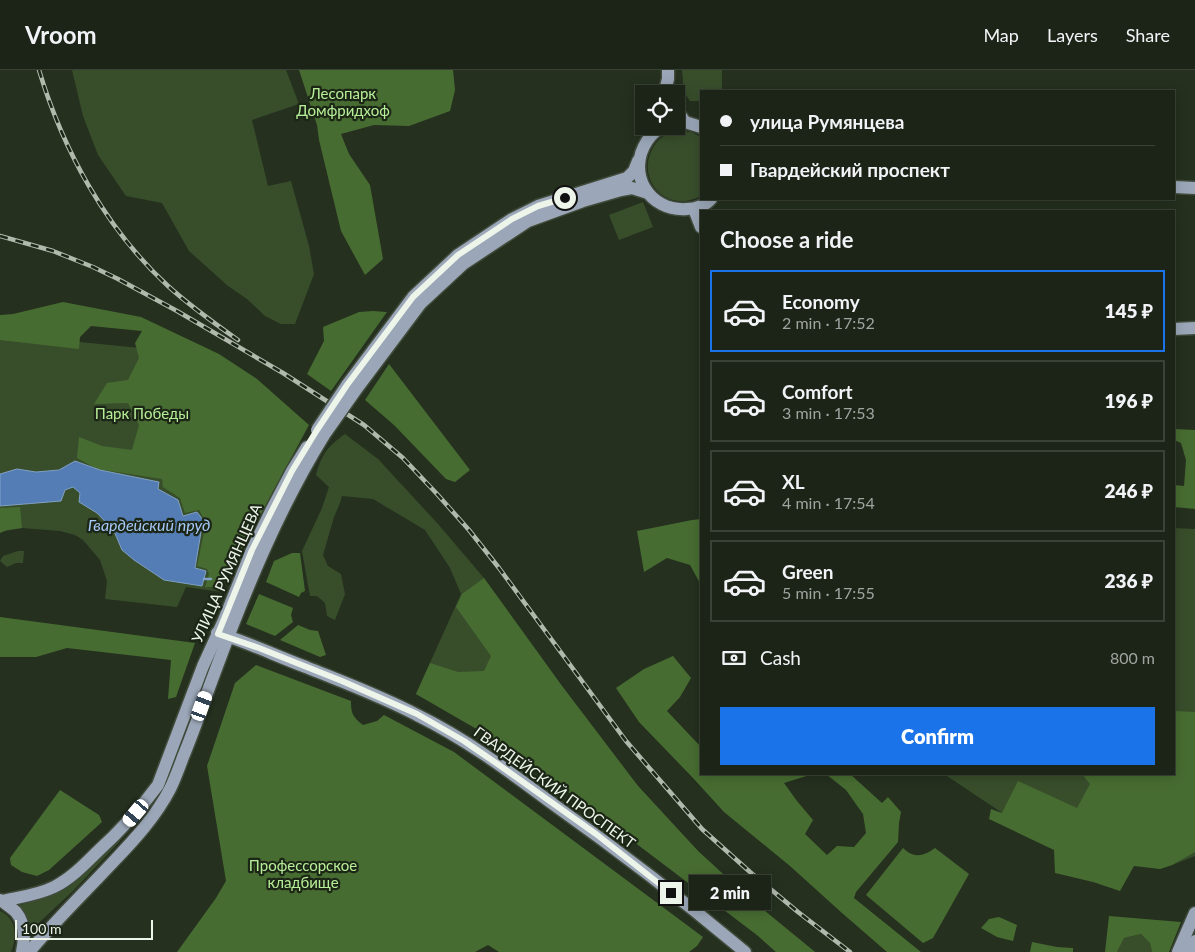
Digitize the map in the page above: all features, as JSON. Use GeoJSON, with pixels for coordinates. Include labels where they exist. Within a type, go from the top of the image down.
{"type":"FeatureCollection","features":[{"type":"Feature","properties":{"kind":"main road"},"geometry":{"type":"LineString","coordinates":[[685,123],[700,127]]}},
{"type":"Feature","properties":{"kind":"main road","name":"УЛИЦА РУМЯНЦЕВА"},"geometry":{"type":"LineString","coordinates":[[1,901],[38,894],[76,873],[124,827],[158,785],[203,666],[223,635],[253,576],[280,515],[321,432],[413,297],[458,255],[512,219],[538,206],[627,178],[634,172],[642,148],[651,135]]}},
{"type":"Feature","properties":{"kind":"main road"},"geometry":{"type":"LineString","coordinates":[[638,162],[640,179],[648,193],[661,205],[677,210],[694,209],[710,200]]}},
{"type":"Feature","properties":{"kind":"main road"},"geometry":{"type":"LineString","coordinates":[[1175,187],[1195,188]]}},
{"type":"Feature","properties":{"kind":"main road","name":"УЛИЦА РУМЯНЦЕВА"},"geometry":{"type":"LineString","coordinates":[[351,388],[421,303],[463,264],[507,234],[542,215],[621,190],[632,188],[648,193]]}},
{"type":"Feature","properties":{"kind":"main road"},"geometry":{"type":"LineString","coordinates":[[694,209],[700,224]]}},
{"type":"Feature","properties":{"kind":"main road"},"geometry":{"type":"LineString","coordinates":[[1175,329],[1195,328]]}},
{"type":"Feature","properties":{"kind":"main road","name":"УЛИЦА РУМЯНЦЕВА"},"geometry":{"type":"LineString","coordinates":[[29,952],[48,929],[132,842],[161,805],[171,787],[190,740],[223,635]]}},
{"type":"Feature","properties":{"kind":"main road","name":"ГВАРДЕЙСКИЙ ПРОСПЕКТ"},"geometry":{"type":"LineString","coordinates":[[223,635],[342,681],[417,714],[464,741],[596,834],[745,952]]}},
{"type":"Feature","properties":{"kind":"main road"},"geometry":{"type":"LineString","coordinates":[[1,901],[16,912],[23,927],[25,939],[22,952]]}},
{"type":"Feature","properties":{"kind":"main road"},"geometry":{"type":"LineString","coordinates":[[1178,952],[1195,914]]}},
{"type":"Feature","properties":{"kind":"main road"},"geometry":{"type":"LineString","coordinates":[[1190,952],[1195,941]]}},
{"type":"Feature","properties":{"kind":"green space"},"geometry":{"type":"Polygon","coordinates":[[[72,70],[286,70],[299,104],[252,120],[268,186],[291,181],[309,246],[314,274],[295,324],[281,324],[265,316],[189,251],[162,203],[126,196],[98,155],[83,116],[72,70]]]}},
{"type":"Feature","properties":{"kind":"green space","name":"Лесопарк Домфридхоф"},"geometry":{"type":"Polygon","coordinates":[[[299,70],[453,70],[455,90],[450,111],[409,126],[374,125],[341,134],[349,154],[370,185],[383,259],[365,275],[341,231],[317,125],[299,70]]]}},
{"type":"Feature","properties":{"kind":"green space"},"geometry":{"type":"Polygon","coordinates":[[[682,70],[722,70],[722,90],[700,90],[700,101],[690,101],[685,94],[682,70]]]}},
{"type":"Feature","properties":{"kind":"green space"},"geometry":{"type":"Polygon","coordinates":[[[685,132],[700,136],[700,196],[685,201],[670,199],[652,184],[649,176],[648,160],[657,142],[663,136],[685,135],[685,132]]]}},
{"type":"Feature","properties":{"kind":"green space"},"geometry":{"type":"Polygon","coordinates":[[[643,202],[653,227],[619,240],[609,215],[643,202]]]}},
{"type":"Feature","properties":{"kind":"green space"},"geometry":{"type":"Polygon","coordinates":[[[63,302],[141,317],[219,354],[257,379],[309,425],[243,547],[216,587],[205,587],[209,574],[207,569],[197,566],[206,523],[199,510],[185,513],[180,498],[163,487],[162,479],[97,469],[77,458],[79,437],[102,446],[132,450],[139,425],[128,403],[94,404],[107,383],[128,380],[139,358],[135,343],[142,331],[91,326],[80,337],[79,349],[0,340],[0,315],[13,314],[63,302]]]}},
{"type":"Feature","properties":{"kind":"green space"},"geometry":{"type":"Polygon","coordinates":[[[359,312],[387,312],[331,391],[307,374],[324,341],[323,327],[359,312]]]}},
{"type":"Feature","properties":{"kind":"green space","name":"Парк Победы"},"geometry":{"type":"Polygon","coordinates":[[[0,334],[160,350],[242,540],[227,574],[222,592],[186,587],[177,607],[105,599],[107,581],[100,560],[83,540],[75,535],[60,531],[22,528],[0,532],[0,506],[36,503],[73,487],[80,493],[79,502],[97,513],[114,531],[122,550],[164,580],[202,586],[206,571],[195,569],[203,520],[183,516],[178,500],[75,461],[59,470],[36,472],[17,469],[0,474],[0,334]]]}},
{"type":"Feature","properties":{"kind":"green space"},"geometry":{"type":"Polygon","coordinates":[[[389,364],[470,470],[455,482],[446,479],[394,425],[365,400],[389,364]]]}},
{"type":"Feature","properties":{"kind":"green space"},"geometry":{"type":"Polygon","coordinates":[[[1175,429],[1195,430],[1195,509],[1175,507],[1175,485],[1184,486],[1186,460],[1181,443],[1175,440],[1175,429]]]}},
{"type":"Feature","properties":{"kind":"green space"},"geometry":{"type":"Polygon","coordinates":[[[345,434],[378,459],[438,524],[484,578],[562,686],[638,786],[698,851],[748,897],[815,952],[776,952],[757,935],[551,779],[494,739],[416,694],[461,594],[450,568],[425,530],[373,499],[342,496],[323,555],[328,566],[341,574],[345,594],[335,620],[327,616],[325,603],[317,596],[310,596],[302,551],[322,508],[329,487],[316,475],[318,468],[326,452],[345,434]]]}},
{"type":"Feature","properties":{"kind":"green space"},"geometry":{"type":"Polygon","coordinates":[[[20,507],[22,528],[0,533],[0,508],[20,507]]]}},
{"type":"Feature","properties":{"kind":"green space"},"geometry":{"type":"Polygon","coordinates":[[[700,519],[700,583],[690,565],[667,558],[644,572],[637,531],[700,519]]]}},
{"type":"Feature","properties":{"kind":"green space"},"geometry":{"type":"Polygon","coordinates":[[[1175,528],[1195,529],[1195,856],[1160,869],[1056,849],[945,775],[1175,775],[1175,528]]]}},
{"type":"Feature","properties":{"kind":"green space"},"geometry":{"type":"Polygon","coordinates":[[[24,551],[23,563],[16,563],[7,567],[0,561],[3,556],[24,551]]]}},
{"type":"Feature","properties":{"kind":"green space"},"geometry":{"type":"Polygon","coordinates":[[[292,553],[300,553],[305,591],[299,597],[266,582],[274,561],[292,553]]]}},
{"type":"Feature","properties":{"kind":"green space"},"geometry":{"type":"Polygon","coordinates":[[[484,578],[562,686],[638,786],[698,851],[748,897],[815,952],[776,952],[757,935],[551,779],[494,739],[416,694],[430,663],[458,672],[484,671],[491,656],[456,607],[462,594],[484,578]]]}},
{"type":"Feature","properties":{"kind":"green space"},"geometry":{"type":"Polygon","coordinates":[[[259,594],[293,608],[291,615],[293,622],[275,636],[246,624],[259,594]]]}},
{"type":"Feature","properties":{"kind":"green space"},"geometry":{"type":"Polygon","coordinates":[[[0,617],[195,643],[176,697],[168,699],[171,660],[67,648],[36,657],[0,657],[0,617]]]}},
{"type":"Feature","properties":{"kind":"green space"},"geometry":{"type":"Polygon","coordinates":[[[298,625],[318,631],[326,655],[320,657],[280,640],[298,625]]]}},
{"type":"Feature","properties":{"kind":"green space"},"geometry":{"type":"Polygon","coordinates":[[[673,656],[691,678],[680,697],[667,711],[700,746],[700,775],[810,775],[784,783],[813,820],[805,834],[827,855],[837,846],[854,847],[866,833],[863,814],[846,790],[827,775],[851,775],[882,803],[888,797],[901,812],[898,842],[856,892],[854,898],[921,952],[887,952],[790,866],[724,812],[639,722],[616,688],[644,669],[673,656]]]}},
{"type":"Feature","properties":{"kind":"green space","name":"Профессорское кладбище"},"geometry":{"type":"Polygon","coordinates":[[[256,665],[351,701],[353,715],[363,725],[377,721],[384,715],[454,752],[703,937],[697,946],[689,952],[499,952],[488,945],[475,952],[177,952],[226,881],[207,766],[235,683],[256,665]]]}},
{"type":"Feature","properties":{"kind":"green space"},"geometry":{"type":"Polygon","coordinates":[[[1175,711],[1195,712],[1195,852],[1172,865],[1160,869],[1134,866],[1120,891],[1055,873],[1054,850],[989,819],[991,809],[1002,813],[1018,781],[1077,808],[1090,784],[1083,775],[1175,775],[1175,711]]]}},
{"type":"Feature","properties":{"kind":"green space"},"geometry":{"type":"Polygon","coordinates":[[[60,790],[99,815],[102,822],[49,870],[37,876],[22,872],[11,865],[10,858],[60,790]]]}},
{"type":"Feature","properties":{"kind":"green space"},"geometry":{"type":"Polygon","coordinates":[[[119,839],[120,841],[74,890],[29,932],[17,906],[58,892],[119,839]]]}},
{"type":"Feature","properties":{"kind":"green space"},"geometry":{"type":"Polygon","coordinates":[[[903,848],[911,854],[919,855],[935,848],[969,874],[933,938],[923,943],[866,895],[903,848]]]}},
{"type":"Feature","properties":{"kind":"green space"},"geometry":{"type":"Polygon","coordinates":[[[0,911],[6,914],[13,923],[15,935],[11,952],[0,952],[0,911]]]}},
{"type":"Feature","properties":{"kind":"green space"},"geometry":{"type":"Polygon","coordinates":[[[1109,916],[1181,922],[1169,952],[1152,952],[1150,943],[1141,934],[1124,938],[1117,952],[1105,952],[1109,916]]]}},
{"type":"Feature","properties":{"kind":"green space"},"geometry":{"type":"Polygon","coordinates":[[[999,917],[1017,925],[1013,941],[997,937],[981,928],[989,919],[999,917]]]}},
{"type":"Feature","properties":{"kind":"green space"},"geometry":{"type":"Polygon","coordinates":[[[1141,934],[1150,943],[1152,952],[1117,952],[1124,938],[1141,934]]]}},
{"type":"Feature","properties":{"kind":"green space"},"geometry":{"type":"Polygon","coordinates":[[[1032,942],[1073,948],[1073,952],[1030,952],[1032,942]]]}},
{"type":"Feature","properties":{"kind":"water","name":"Гвардейский пруд"},"geometry":{"type":"Polygon","coordinates":[[[75,461],[100,470],[159,482],[158,489],[178,500],[183,516],[197,512],[203,520],[195,568],[206,571],[202,586],[164,580],[134,560],[122,550],[114,531],[97,513],[79,502],[80,493],[73,487],[65,490],[61,501],[0,506],[0,474],[17,469],[36,472],[59,470],[75,461]]]}},
{"type":"Feature","properties":{"kind":"waterway"},"geometry":{"type":"LineString","coordinates":[[204,579],[211,579]]}},
{"type":"Feature","properties":{"kind":"railway"},"geometry":{"type":"LineString","coordinates":[[39,70],[49,100],[74,158],[106,214],[146,264],[168,286],[238,340]]}},
{"type":"Feature","properties":{"kind":"railway"},"geometry":{"type":"LineString","coordinates":[[0,236],[53,251],[118,279],[283,373],[364,425],[403,458],[469,530],[626,741],[702,829],[798,912],[850,952]]}},
{"type":"Feature","properties":{"kind":"route"},"geometry":{"type":"LineString","coordinates":[[565,198],[538,206],[512,219],[458,255],[413,297],[347,385],[292,471],[252,550],[218,634],[228,636],[342,681],[417,714],[464,741],[499,765],[596,834],[671,893]]}}]}
